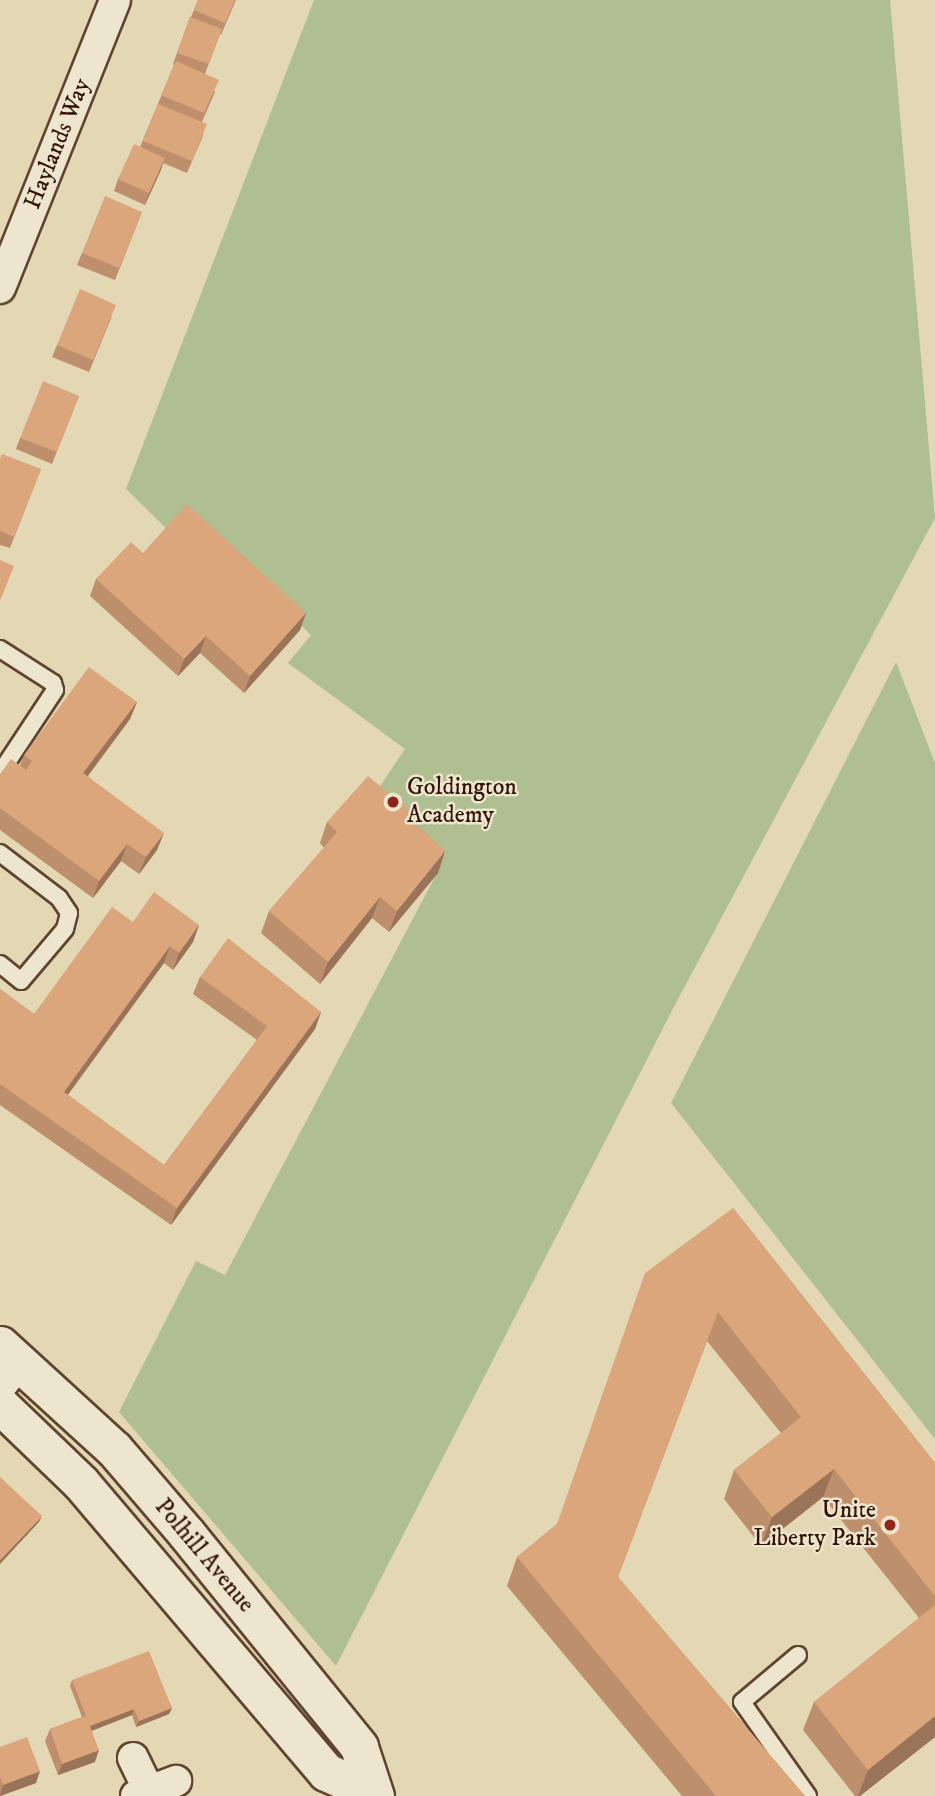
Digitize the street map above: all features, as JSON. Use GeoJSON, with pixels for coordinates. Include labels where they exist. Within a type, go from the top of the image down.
{"type":"FeatureCollection","features":[{"type":"Feature","properties":{"kind":"street","name":"Haylands Way"},"geometry":{"type":"LineString","coordinates":[[0,288],[115,0]]}},
{"type":"Feature","properties":{"kind":"street","name":"Polhill Avenue"},"geometry":{"type":"LineString","coordinates":[[7,1364],[114,1449],[359,1747],[374,1795]]}},
{"type":"Feature","properties":{"kind":"street","name":"Polhill Avenue"},"geometry":{"type":"LineString","coordinates":[[0,1405],[90,1493],[326,1772],[374,1795]]}},
{"type":"Feature","properties":{"kind":"street"},"geometry":{"type":"LineString","coordinates":[[132,1758],[154,1789]]}},
{"type":"Feature","properties":{"kind":"lane"},"geometry":{"type":"LineString","coordinates":[[0,649],[55,686],[5,754],[0,773]]}},
{"type":"Feature","properties":{"kind":"lane"},"geometry":{"type":"LineString","coordinates":[[0,853],[59,898],[69,913],[65,929],[21,981],[0,964]]}},
{"type":"Feature","properties":{"kind":"lane"},"geometry":{"type":"LineString","coordinates":[[798,1655],[742,1702],[808,1796]]}},
{"type":"Feature","properties":{"kind":"green space","name":"Goldington Academy"},"geometry":{"type":"Polygon","coordinates":[[[314,0],[890,0],[935,518],[678,999],[336,1666],[119,1412],[196,1261],[225,1275],[437,873],[368,804],[405,749],[288,663],[311,635],[190,515],[170,532],[126,489],[314,0]]]}},
{"type":"Feature","properties":{"kind":"green space"},"geometry":{"type":"Polygon","coordinates":[[[896,662],[935,763],[935,1439],[671,1103],[896,662]]]}},
{"type":"Feature","properties":{"kind":"building"},"geometry":{"type":"Polygon","coordinates":[[[198,0],[235,0],[225,23],[194,10],[198,0]]]}},
{"type":"Feature","properties":{"kind":"building"},"geometry":{"type":"Polygon","coordinates":[[[190,17],[222,29],[209,64],[177,53],[190,17]]]}},
{"type":"Feature","properties":{"kind":"building"},"geometry":{"type":"Polygon","coordinates":[[[176,61],[219,80],[204,113],[161,95],[176,61]]]}},
{"type":"Feature","properties":{"kind":"building"},"geometry":{"type":"Polygon","coordinates":[[[158,104],[207,124],[192,161],[143,141],[158,104]]]}},
{"type":"Feature","properties":{"kind":"building"},"geometry":{"type":"Polygon","coordinates":[[[134,144],[165,158],[149,193],[118,179],[134,144]]]}},
{"type":"Feature","properties":{"kind":"building"},"geometry":{"type":"Polygon","coordinates":[[[105,196],[142,212],[119,268],[82,253],[105,196]]]}},
{"type":"Feature","properties":{"kind":"building"},"geometry":{"type":"Polygon","coordinates":[[[80,289],[116,305],[93,360],[57,345],[80,289]]]}},
{"type":"Feature","properties":{"kind":"building"},"geometry":{"type":"Polygon","coordinates":[[[43,381],[79,396],[57,452],[20,438],[43,381]]]}},
{"type":"Feature","properties":{"kind":"building"},"geometry":{"type":"Polygon","coordinates":[[[2,454],[41,469],[14,537],[0,531],[2,454]]]}},
{"type":"Feature","properties":{"kind":"building"},"geometry":{"type":"Polygon","coordinates":[[[187,504],[306,613],[250,676],[206,636],[184,659],[96,579],[131,542],[143,553],[187,504]]]}},
{"type":"Feature","properties":{"kind":"building"},"geometry":{"type":"Polygon","coordinates":[[[0,560],[14,566],[0,601],[0,560]]]}},
{"type":"Feature","properties":{"kind":"building"},"geometry":{"type":"Polygon","coordinates":[[[89,667],[137,702],[83,773],[164,833],[146,857],[127,844],[99,881],[0,808],[0,774],[11,759],[26,770],[32,761],[24,755],[89,667]]]}},
{"type":"Feature","properties":{"kind":"building"},"geometry":{"type":"Polygon","coordinates":[[[368,776],[413,813],[410,819],[445,851],[397,911],[380,897],[328,962],[269,911],[337,832],[327,822],[368,776]]]}},
{"type":"Feature","properties":{"kind":"building"},"geometry":{"type":"Polygon","coordinates":[[[154,892],[199,925],[179,953],[170,946],[64,1092],[164,1165],[267,1026],[200,977],[228,938],[321,1012],[177,1208],[0,1084],[0,989],[34,1014],[112,907],[133,922],[154,892]]]}},
{"type":"Feature","properties":{"kind":"building","name":"Unite Liberty Park"},"geometry":{"type":"Polygon","coordinates":[[[733,1208],[935,1463],[935,1596],[834,1469],[772,1517],[734,1470],[801,1417],[718,1312],[618,1577],[805,1796],[716,1796],[517,1557],[557,1524],[645,1273],[733,1208]]]}},
{"type":"Feature","properties":{"kind":"building"},"geometry":{"type":"Polygon","coordinates":[[[0,1477],[42,1516],[0,1560],[0,1477]]]}},
{"type":"Feature","properties":{"kind":"building"},"geometry":{"type":"Polygon","coordinates":[[[935,1605],[935,1716],[868,1770],[814,1702],[935,1605]]]}},
{"type":"Feature","properties":{"kind":"building"},"geometry":{"type":"Polygon","coordinates":[[[149,1651],[172,1708],[139,1721],[134,1709],[90,1726],[72,1680],[149,1651]]]}},
{"type":"Feature","properties":{"kind":"building"},"geometry":{"type":"Polygon","coordinates":[[[86,1716],[99,1750],[62,1764],[50,1729],[86,1716]]]}},
{"type":"Feature","properties":{"kind":"building"},"geometry":{"type":"Polygon","coordinates":[[[27,1737],[40,1771],[3,1785],[0,1777],[0,1747],[27,1737]]]}},
{"type":"Feature","properties":{"kind":"place","name":"Goldington Academy"},"geometry":{"type":"Point","coordinates":[393,802]}},
{"type":"Feature","properties":{"kind":"place","name":"Unite Liberty Park"},"geometry":{"type":"Point","coordinates":[890,1525]}}]}
